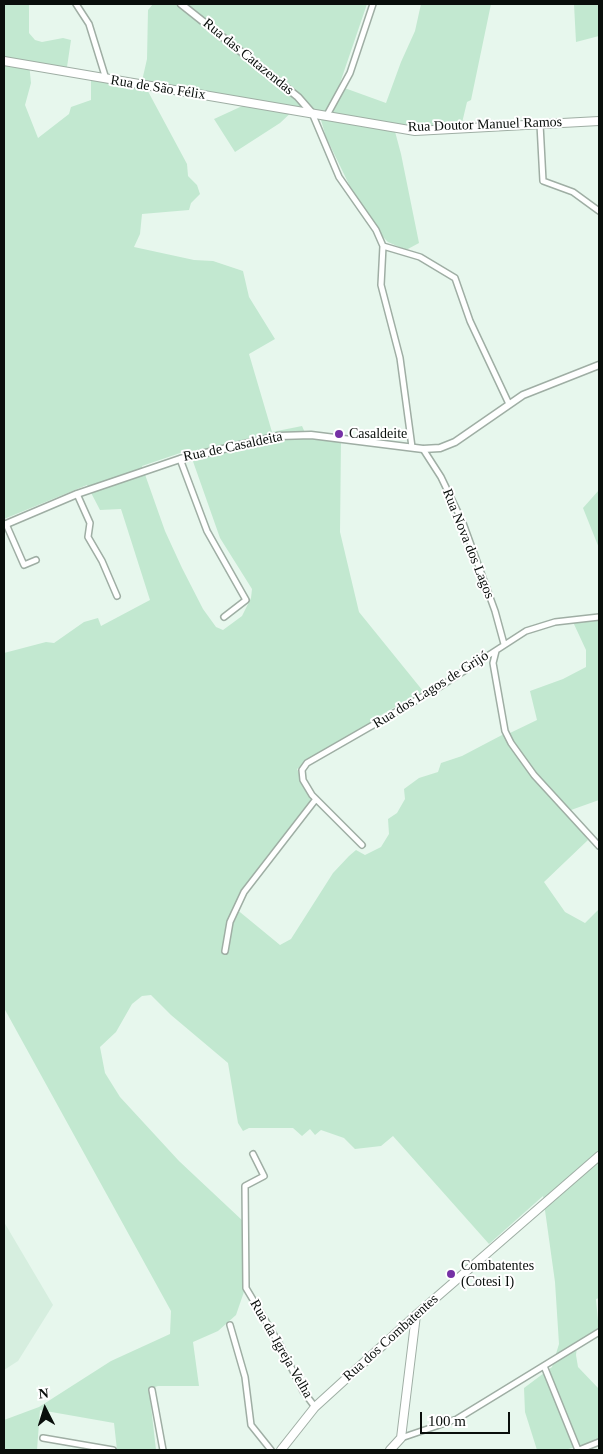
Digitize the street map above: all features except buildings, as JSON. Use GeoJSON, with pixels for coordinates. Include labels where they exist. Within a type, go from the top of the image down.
{"type":"FeatureCollection","features":[{"type":"Feature","properties":{"kind":"main road","name":"Rua de São Félix"},"geometry":{"type":"LineString","coordinates":[[4,61],[312,113]]}},
{"type":"Feature","properties":{"kind":"main road","name":"Rua Doutor Manuel Ramos"},"geometry":{"type":"LineString","coordinates":[[312,113],[415,131],[599,120]]}},
{"type":"Feature","properties":{"kind":"main road","name":"Rua dos Combatentes"},"geometry":{"type":"LineString","coordinates":[[281,1450],[315,1408],[416,1314],[599,1156]]}},
{"type":"Feature","properties":{"kind":"main road"},"geometry":{"type":"LineString","coordinates":[[390,1450],[401,1438],[416,1314]]}},
{"type":"Feature","properties":{"kind":"street"},"geometry":{"type":"LineString","coordinates":[[76,4],[89,24],[106,79]]}},
{"type":"Feature","properties":{"kind":"street","name":"Rua das Catazendas"},"geometry":{"type":"LineString","coordinates":[[182,4],[298,97],[312,113]]}},
{"type":"Feature","properties":{"kind":"street"},"geometry":{"type":"LineString","coordinates":[[327,115],[350,73],[373,4]]}},
{"type":"Feature","properties":{"kind":"street"},"geometry":{"type":"LineString","coordinates":[[312,113],[339,177],[376,230],[383,246],[381,285],[400,358],[412,447]]}},
{"type":"Feature","properties":{"kind":"street"},"geometry":{"type":"LineString","coordinates":[[540,124],[543,181],[573,192],[599,211]]}},
{"type":"Feature","properties":{"kind":"street"},"geometry":{"type":"LineString","coordinates":[[383,246],[420,257],[456,278],[470,321],[509,404]]}},
{"type":"Feature","properties":{"kind":"street","name":"Rua de Casaldeita"},"geometry":{"type":"LineString","coordinates":[[5,525],[77,494],[180,458],[288,435],[311,435],[423,449],[440,448],[455,442],[509,404],[530,392],[599,365]]}},
{"type":"Feature","properties":{"kind":"street","name":"Rua Nova dos Lagos"},"geometry":{"type":"LineString","coordinates":[[423,449],[441,478],[463,523],[495,611],[504,644]]}},
{"type":"Feature","properties":{"kind":"street"},"geometry":{"type":"LineString","coordinates":[[180,458],[207,531],[246,600],[224,617]]}},
{"type":"Feature","properties":{"kind":"street"},"geometry":{"type":"LineString","coordinates":[[77,494],[90,523],[88,537],[102,562],[117,596]]}},
{"type":"Feature","properties":{"kind":"street"},"geometry":{"type":"LineString","coordinates":[[5,525],[24,565],[36,560]]}},
{"type":"Feature","properties":{"kind":"street","name":"Rua dos Lagos de Grijó"},"geometry":{"type":"LineString","coordinates":[[362,845],[316,799],[302,780],[302,770],[307,763],[373,727],[526,631],[555,622],[599,616]]}},
{"type":"Feature","properties":{"kind":"street"},"geometry":{"type":"LineString","coordinates":[[496,650],[494,662],[505,731],[511,743],[534,775],[599,846]]}},
{"type":"Feature","properties":{"kind":"street"},"geometry":{"type":"LineString","coordinates":[[225,951],[230,922],[244,892],[316,799]]}},
{"type":"Feature","properties":{"kind":"street","name":"Rua da Igreja Velha"},"geometry":{"type":"LineString","coordinates":[[253,1154],[264,1176],[245,1186],[246,1288],[280,1345],[303,1391],[315,1408]]}},
{"type":"Feature","properties":{"kind":"street"},"geometry":{"type":"LineString","coordinates":[[230,1325],[245,1378],[251,1425],[271,1450]]}},
{"type":"Feature","properties":{"kind":"street"},"geometry":{"type":"LineString","coordinates":[[401,1438],[457,1419],[599,1332]]}},
{"type":"Feature","properties":{"kind":"street"},"geometry":{"type":"LineString","coordinates":[[544,1366],[579,1450],[599,1442]]}},
{"type":"Feature","properties":{"kind":"street"},"geometry":{"type":"LineString","coordinates":[[152,1390],[163,1450]]}},
{"type":"Feature","properties":{"kind":"street"},"geometry":{"type":"LineString","coordinates":[[43,1438],[113,1450]]}},
{"type":"Feature","properties":{"kind":"shaded area"},"geometry":{"type":"Polygon","coordinates":[[[4,4],[29,4],[29,33],[35,40],[42,42],[63,38],[71,40],[67,67],[29,63],[31,83],[25,105],[38,138],[69,114],[71,107],[91,100],[91,80],[94,73],[142,81],[147,59],[148,10],[153,4],[367,4],[339,86],[386,103],[415,31],[421,4],[491,4],[471,100],[467,102],[461,127],[393,124],[419,243],[406,250],[388,242],[379,233],[358,203],[326,137],[321,120],[314,110],[296,108],[280,123],[235,152],[214,119],[251,102],[143,82],[187,164],[188,176],[197,185],[200,194],[191,203],[189,210],[142,214],[140,234],[134,247],[194,260],[213,261],[243,271],[249,297],[275,339],[249,354],[272,432],[302,426],[307,437],[341,440],[340,532],[359,612],[423,691],[381,715],[367,727],[313,757],[297,769],[313,800],[311,809],[267,856],[235,908],[280,945],[291,939],[333,873],[349,856],[356,850],[365,855],[381,847],[389,834],[388,819],[397,813],[405,799],[404,789],[419,778],[438,772],[441,763],[462,756],[502,735],[537,720],[530,691],[563,679],[586,667],[586,650],[573,622],[599,618],[599,800],[571,810],[573,818],[588,840],[544,882],[565,912],[585,923],[599,909],[599,1298],[596,1299],[599,1332],[577,1346],[576,1355],[578,1367],[599,1389],[599,1441],[564,1450],[537,1450],[525,1412],[524,1388],[552,1367],[559,1344],[555,1282],[543,1196],[489,1244],[393,1136],[381,1146],[355,1149],[344,1138],[321,1130],[315,1135],[310,1129],[302,1136],[293,1128],[249,1128],[243,1131],[238,1123],[228,1063],[171,1015],[151,995],[142,996],[132,1004],[116,1032],[100,1047],[105,1073],[120,1097],[179,1161],[244,1222],[247,1283],[236,1315],[218,1331],[193,1342],[199,1386],[158,1386],[149,1389],[156,1450],[117,1450],[114,1423],[40,1410],[37,1450],[4,1450],[4,1420],[39,1407],[111,1361],[170,1334],[171,1311],[4,1008],[4,653],[46,642],[54,643],[84,622],[98,618],[101,626],[150,600],[121,509],[100,510],[87,485],[4,519],[4,4]],[[189,450],[142,466],[165,531],[182,568],[203,609],[216,627],[223,630],[242,616],[251,598],[252,589],[220,538],[189,450]]]}},
{"type":"Feature","properties":{"kind":"shaded area"},"geometry":{"type":"Polygon","coordinates":[[[574,4],[599,4],[599,36],[576,42],[574,4]]]}},
{"type":"Feature","properties":{"kind":"shaded area"},"geometry":{"type":"Polygon","coordinates":[[[599,490],[599,548],[583,508],[599,490]]]}},
{"type":"Feature","properties":{"kind":"shaded area"},"geometry":{"type":"Polygon","coordinates":[[[4,1222],[53,1305],[18,1361],[4,1370],[4,1222]]]}},
{"type":"Feature","properties":{"kind":"place","name":"Casaldeite"},"geometry":{"type":"Point","coordinates":[339,434]}},
{"type":"Feature","properties":{"kind":"place","name":"Combatentes (Cotesi I)"},"geometry":{"type":"Point","coordinates":[451,1274]}}]}
